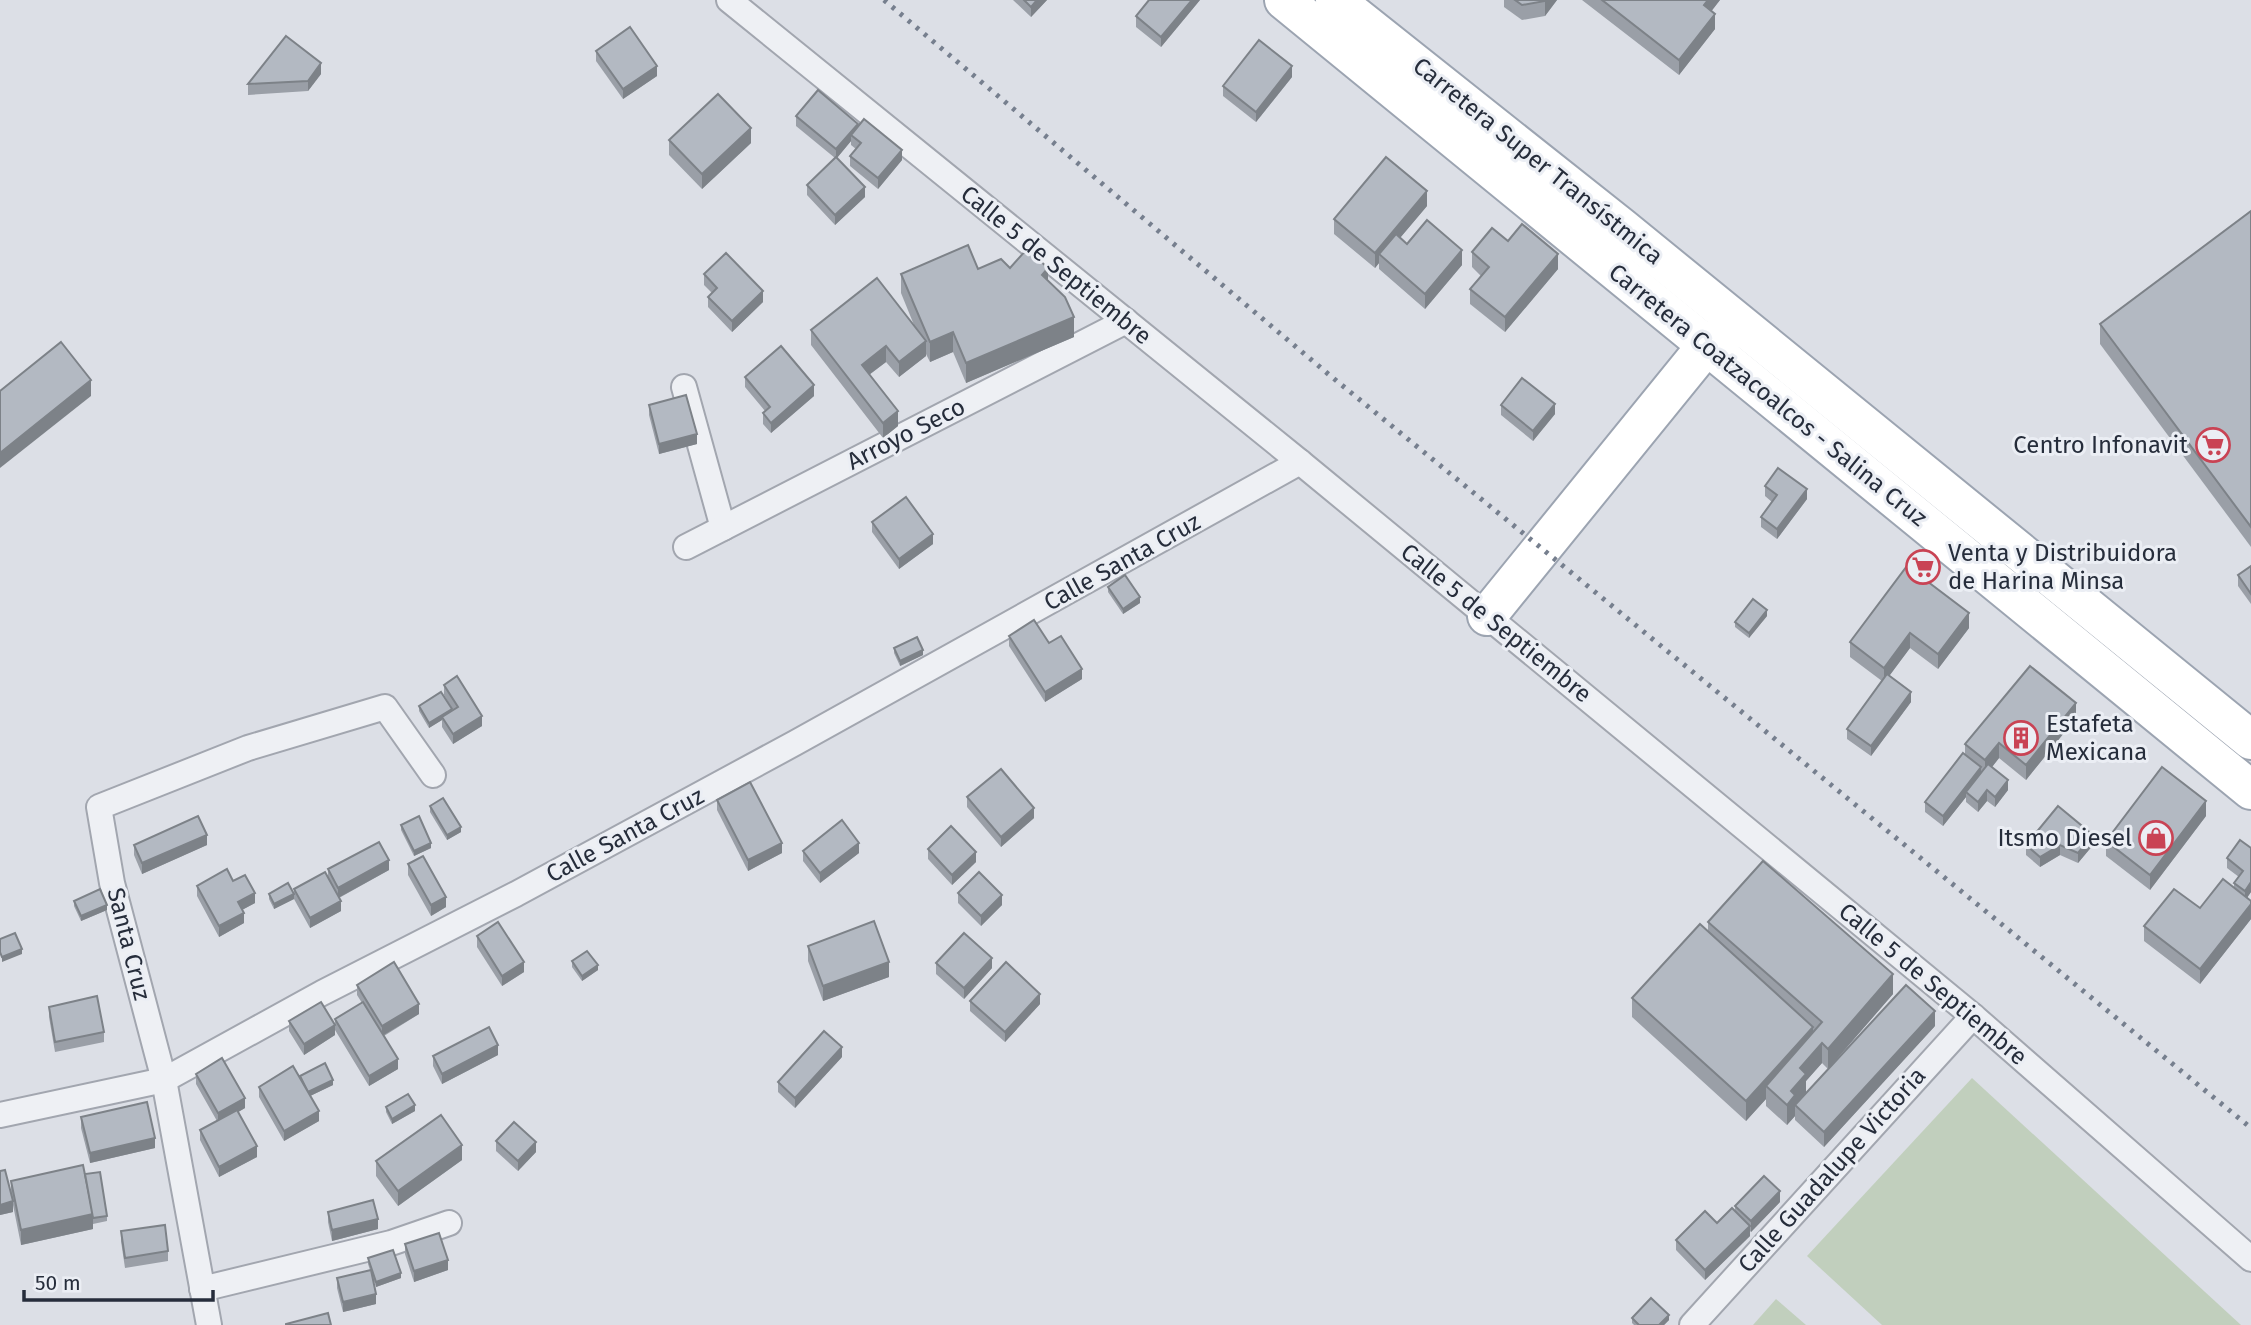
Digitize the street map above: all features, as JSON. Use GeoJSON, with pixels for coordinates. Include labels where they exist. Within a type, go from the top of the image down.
{"type":"FeatureCollection","features":[{"type":"Feature","properties":{"kind":"main road","name":"Carretera Coatzacoalcos - Salina Cruz"},"geometry":{"type":"LineString","coordinates":[[1284,0],[2251,790]]}},
{"type":"Feature","properties":{"kind":"main road","name":"Carretera Super Transístmica"},"geometry":{"type":"LineString","coordinates":[[1335,0],[1612,219],[2251,740]]}},
{"type":"Feature","properties":{"kind":"main road"},"geometry":{"type":"LineString","coordinates":[[1487,616],[1707,345],[1740,324]]}},
{"type":"Feature","properties":{"kind":"street","name":"Calle 5 de Septiembre"},"geometry":{"type":"LineString","coordinates":[[729,0],[1300,463],[1973,1016],[2251,1259]]}},
{"type":"Feature","properties":{"kind":"street","name":"Arroyo Seco"},"geometry":{"type":"LineString","coordinates":[[686,547],[1126,321]]}},
{"type":"Feature","properties":{"kind":"street"},"geometry":{"type":"LineString","coordinates":[[684,387],[723,528]]}},
{"type":"Feature","properties":{"kind":"street","name":"Calle Santa Cruz"},"geometry":{"type":"LineString","coordinates":[[0,1115],[164,1080],[322,993],[516,894],[783,749],[1300,463]]}},
{"type":"Feature","properties":{"kind":"street","name":"Santa Cruz"},"geometry":{"type":"LineString","coordinates":[[164,1080],[112,883],[99,807],[248,748],[384,707],[433,775]]}},
{"type":"Feature","properties":{"kind":"street","name":"Calle Guadalupe Victoria"},"geometry":{"type":"LineString","coordinates":[[1692,1325],[1973,1016]]}},
{"type":"Feature","properties":{"kind":"street"},"geometry":{"type":"LineString","coordinates":[[164,1080],[209,1325]]}},
{"type":"Feature","properties":{"kind":"street"},"geometry":{"type":"LineString","coordinates":[[202,1289],[391,1243],[450,1223]]}},
{"type":"Feature","properties":{"kind":"green space"},"geometry":{"type":"Polygon","coordinates":[[[1972,1078],[2241,1325],[1882,1325],[1807,1256],[1972,1078]]]}},
{"type":"Feature","properties":{"kind":"green space"},"geometry":{"type":"Polygon","coordinates":[[[1776,1299],[1806,1325],[1753,1325],[1776,1299]]]}},
{"type":"Feature","properties":{"kind":"building"},"geometry":{"type":"Polygon","coordinates":[[[1024,0],[1037,0],[1031,7],[1024,0]]]}},
{"type":"Feature","properties":{"kind":"building"},"geometry":{"type":"Polygon","coordinates":[[[1149,0],[1192,0],[1161,37],[1136,16],[1149,0]]]}},
{"type":"Feature","properties":{"kind":"building"},"geometry":{"type":"Polygon","coordinates":[[[1515,0],[1545,0],[1545,1],[1522,5],[1515,0]]]}},
{"type":"Feature","properties":{"kind":"building"},"geometry":{"type":"Polygon","coordinates":[[[1602,0],[1708,0],[1704,5],[1715,14],[1679,60],[1602,0]]]}},
{"type":"Feature","properties":{"kind":"building"},"geometry":{"type":"Polygon","coordinates":[[[630,27],[657,66],[623,89],[596,51],[630,27]]]}},
{"type":"Feature","properties":{"kind":"building"},"geometry":{"type":"Polygon","coordinates":[[[286,36],[321,63],[308,81],[248,84],[286,36]]]}},
{"type":"Feature","properties":{"kind":"building"},"geometry":{"type":"Polygon","coordinates":[[[1259,40],[1292,66],[1256,112],[1223,86],[1259,40]]]}},
{"type":"Feature","properties":{"kind":"building"},"geometry":{"type":"Polygon","coordinates":[[[818,90],[858,124],[836,149],[796,116],[818,90]]]}},
{"type":"Feature","properties":{"kind":"building"},"geometry":{"type":"Polygon","coordinates":[[[718,94],[751,128],[702,174],[669,140],[718,94]]]}},
{"type":"Feature","properties":{"kind":"building"},"geometry":{"type":"Polygon","coordinates":[[[864,119],[902,150],[878,178],[850,156],[861,143],[851,135],[864,119]]]}},
{"type":"Feature","properties":{"kind":"building"},"geometry":{"type":"Polygon","coordinates":[[[836,157],[865,187],[835,215],[807,185],[836,157]]]}},
{"type":"Feature","properties":{"kind":"building"},"geometry":{"type":"Polygon","coordinates":[[[1386,157],[1427,191],[1375,253],[1334,219],[1386,157]]]}},
{"type":"Feature","properties":{"kind":"building","name":"Centro Infonavit"},"geometry":{"type":"Polygon","coordinates":[[[2251,211],[2251,527],[2100,324],[2251,211]]]}},
{"type":"Feature","properties":{"kind":"building"},"geometry":{"type":"Polygon","coordinates":[[[1427,220],[1462,250],[1425,294],[1379,254],[1396,234],[1407,244],[1427,220]]]}},
{"type":"Feature","properties":{"kind":"building"},"geometry":{"type":"Polygon","coordinates":[[[1522,224],[1558,254],[1505,317],[1470,289],[1489,267],[1472,252],[1492,228],[1508,241],[1522,224]]]}},
{"type":"Feature","properties":{"kind":"building"},"geometry":{"type":"Polygon","coordinates":[[[968,245],[978,269],[1001,259],[1010,268],[1027,249],[1048,268],[1042,275],[1065,297],[1074,317],[966,363],[953,332],[930,342],[901,274],[968,245]]]}},
{"type":"Feature","properties":{"kind":"building"},"geometry":{"type":"Polygon","coordinates":[[[726,253],[763,291],[732,321],[708,297],[717,288],[704,274],[726,253]]]}},
{"type":"Feature","properties":{"kind":"building"},"geometry":{"type":"Polygon","coordinates":[[[877,278],[926,341],[899,362],[886,346],[862,365],[898,411],[883,423],[811,330],[877,278]]]}},
{"type":"Feature","properties":{"kind":"building"},"geometry":{"type":"Polygon","coordinates":[[[61,342],[91,380],[0,453],[0,391],[61,342]]]}},
{"type":"Feature","properties":{"kind":"building"},"geometry":{"type":"Polygon","coordinates":[[[781,346],[814,385],[771,423],[763,413],[770,407],[745,377],[781,346]]]}},
{"type":"Feature","properties":{"kind":"building"},"geometry":{"type":"Polygon","coordinates":[[[1522,378],[1555,404],[1533,431],[1501,405],[1522,378]]]}},
{"type":"Feature","properties":{"kind":"building"},"geometry":{"type":"Polygon","coordinates":[[[686,395],[697,434],[659,444],[649,405],[686,395]]]}},
{"type":"Feature","properties":{"kind":"building"},"geometry":{"type":"Polygon","coordinates":[[[1778,468],[1807,489],[1777,529],[1761,517],[1777,495],[1765,486],[1778,468]]]}},
{"type":"Feature","properties":{"kind":"building"},"geometry":{"type":"Polygon","coordinates":[[[906,497],[933,534],[899,559],[872,522],[906,497]]]}},
{"type":"Feature","properties":{"kind":"building"},"geometry":{"type":"Polygon","coordinates":[[[1907,566],[1969,613],[1938,654],[1910,633],[1884,668],[1850,642],[1907,566]]]}},
{"type":"Feature","properties":{"kind":"building"},"geometry":{"type":"Polygon","coordinates":[[[2251,566],[2251,594],[2238,575],[2251,566]]]}},
{"type":"Feature","properties":{"kind":"building"},"geometry":{"type":"Polygon","coordinates":[[[1125,575],[1140,597],[1123,609],[1108,587],[1125,575]]]}},
{"type":"Feature","properties":{"kind":"building"},"geometry":{"type":"Polygon","coordinates":[[[1753,599],[1767,610],[1749,633],[1735,622],[1753,599]]]}},
{"type":"Feature","properties":{"kind":"building"},"geometry":{"type":"Polygon","coordinates":[[[1034,620],[1049,643],[1061,636],[1082,669],[1045,692],[1009,636],[1034,620]]]}},
{"type":"Feature","properties":{"kind":"building"},"geometry":{"type":"Polygon","coordinates":[[[917,637],[923,650],[900,661],[894,648],[917,637]]]}},
{"type":"Feature","properties":{"kind":"building","name":"Estafeta Mexicana"},"geometry":{"type":"Polygon","coordinates":[[[2030,666],[2076,703],[2026,765],[1999,743],[1985,760],[1965,744],[2030,666]]]}},
{"type":"Feature","properties":{"kind":"building"},"geometry":{"type":"Polygon","coordinates":[[[1887,674],[1911,692],[1871,746],[1847,729],[1887,674]]]}},
{"type":"Feature","properties":{"kind":"building"},"geometry":{"type":"Polygon","coordinates":[[[457,676],[482,716],[453,734],[442,717],[458,707],[444,685],[457,676]]]}},
{"type":"Feature","properties":{"kind":"building"},"geometry":{"type":"Polygon","coordinates":[[[441,692],[452,709],[429,723],[419,706],[441,692]]]}},
{"type":"Feature","properties":{"kind":"building"},"geometry":{"type":"Polygon","coordinates":[[[1963,753],[1981,767],[1943,816],[1925,802],[1963,753]]]}},
{"type":"Feature","properties":{"kind":"building"},"geometry":{"type":"Polygon","coordinates":[[[1988,764],[2008,780],[1995,797],[1987,790],[1978,802],[1966,792],[1988,764]]]}},
{"type":"Feature","properties":{"kind":"building"},"geometry":{"type":"Polygon","coordinates":[[[2162,767],[2206,801],[2150,875],[2106,841],[2162,767]]]}},
{"type":"Feature","properties":{"kind":"building"},"geometry":{"type":"Polygon","coordinates":[[[1001,769],[1034,808],[1001,837],[967,797],[1001,769]]]}},
{"type":"Feature","properties":{"kind":"building"},"geometry":{"type":"Polygon","coordinates":[[[750,782],[782,843],[748,860],[717,800],[750,782]]]}},
{"type":"Feature","properties":{"kind":"building"},"geometry":{"type":"Polygon","coordinates":[[[443,798],[461,827],[447,835],[430,806],[443,798]]]}},
{"type":"Feature","properties":{"kind":"building"},"geometry":{"type":"Polygon","coordinates":[[[2058,806],[2093,835],[2078,853],[2060,845],[2040,857],[2026,845],[2058,806]]]}},
{"type":"Feature","properties":{"kind":"building"},"geometry":{"type":"Polygon","coordinates":[[[198,816],[207,835],[142,863],[134,845],[198,816]]]}},
{"type":"Feature","properties":{"kind":"building"},"geometry":{"type":"Polygon","coordinates":[[[419,816],[431,843],[414,851],[401,825],[419,816]]]}},
{"type":"Feature","properties":{"kind":"building"},"geometry":{"type":"Polygon","coordinates":[[[842,820],[859,843],[820,873],[803,851],[842,820]]]}},
{"type":"Feature","properties":{"kind":"building"},"geometry":{"type":"Polygon","coordinates":[[[951,826],[976,852],[952,875],[928,849],[951,826]]]}},
{"type":"Feature","properties":{"kind":"building"},"geometry":{"type":"Polygon","coordinates":[[[2240,840],[2251,848],[2251,882],[2245,891],[2234,883],[2243,871],[2227,858],[2240,840]]]}},
{"type":"Feature","properties":{"kind":"building"},"geometry":{"type":"Polygon","coordinates":[[[379,842],[389,860],[338,888],[328,869],[379,842]]]}},
{"type":"Feature","properties":{"kind":"building"},"geometry":{"type":"Polygon","coordinates":[[[423,856],[446,897],[431,905],[408,864],[423,856]]]}},
{"type":"Feature","properties":{"kind":"building"},"geometry":{"type":"Polygon","coordinates":[[[1763,861],[1893,974],[1828,1049],[1822,1043],[1800,1068],[1806,1074],[1791,1091],[1795,1095],[1787,1105],[1766,1086],[1822,1022],[1708,922],[1763,861]]]}},
{"type":"Feature","properties":{"kind":"building"},"geometry":{"type":"Polygon","coordinates":[[[227,869],[233,881],[245,875],[255,893],[238,902],[244,913],[219,926],[197,886],[227,869]]]}},
{"type":"Feature","properties":{"kind":"building"},"geometry":{"type":"Polygon","coordinates":[[[325,872],[341,901],[310,918],[294,889],[325,872]]]}},
{"type":"Feature","properties":{"kind":"building"},"geometry":{"type":"Polygon","coordinates":[[[979,872],[1002,895],[981,916],[958,893],[979,872]]]}},
{"type":"Feature","properties":{"kind":"building"},"geometry":{"type":"Polygon","coordinates":[[[2223,879],[2251,901],[2251,904],[2200,969],[2144,926],[2174,889],[2200,908],[2223,879]]]}},
{"type":"Feature","properties":{"kind":"building"},"geometry":{"type":"Polygon","coordinates":[[[288,883],[294,894],[274,904],[269,894],[288,883]]]}},
{"type":"Feature","properties":{"kind":"building"},"geometry":{"type":"Polygon","coordinates":[[[100,889],[107,905],[81,916],[74,901],[100,889]]]}},
{"type":"Feature","properties":{"kind":"building"},"geometry":{"type":"Polygon","coordinates":[[[874,921],[889,962],[823,986],[808,946],[874,921]]]}},
{"type":"Feature","properties":{"kind":"building"},"geometry":{"type":"Polygon","coordinates":[[[498,922],[524,962],[502,976],[477,936],[498,922]]]}},
{"type":"Feature","properties":{"kind":"building"},"geometry":{"type":"Polygon","coordinates":[[[1700,924],[1813,1027],[1746,1101],[1632,998],[1700,924]]]}},
{"type":"Feature","properties":{"kind":"building"},"geometry":{"type":"Polygon","coordinates":[[[15,933],[22,949],[2,957],[0,939],[15,933]]]}},
{"type":"Feature","properties":{"kind":"building"},"geometry":{"type":"Polygon","coordinates":[[[964,933],[992,958],[964,988],[936,963],[964,933]]]}},
{"type":"Feature","properties":{"kind":"building"},"geometry":{"type":"Polygon","coordinates":[[[587,951],[598,965],[582,976],[572,961],[587,951]]]}},
{"type":"Feature","properties":{"kind":"building"},"geometry":{"type":"Polygon","coordinates":[[[394,962],[419,1004],[382,1026],[357,985],[394,962]]]}},
{"type":"Feature","properties":{"kind":"building"},"geometry":{"type":"Polygon","coordinates":[[[1006,962],[1040,994],[1005,1032],[970,1001],[1006,962]]]}},
{"type":"Feature","properties":{"kind":"building"},"geometry":{"type":"Polygon","coordinates":[[[1906,985],[1935,1011],[1824,1132],[1795,1105],[1906,985]]]}},
{"type":"Feature","properties":{"kind":"building"},"geometry":{"type":"Polygon","coordinates":[[[97,996],[104,1032],[55,1042],[49,1007],[97,996]]]}},
{"type":"Feature","properties":{"kind":"building"},"geometry":{"type":"Polygon","coordinates":[[[321,1002],[335,1025],[304,1044],[289,1021],[321,1002]]]}},
{"type":"Feature","properties":{"kind":"building"},"geometry":{"type":"Polygon","coordinates":[[[363,1002],[398,1059],[369,1076],[335,1019],[363,1002]]]}},
{"type":"Feature","properties":{"kind":"building"},"geometry":{"type":"Polygon","coordinates":[[[489,1027],[498,1045],[442,1074],[433,1056],[489,1027]]]}},
{"type":"Feature","properties":{"kind":"building"},"geometry":{"type":"Polygon","coordinates":[[[824,1031],[842,1047],[795,1098],[778,1082],[824,1031]]]}},
{"type":"Feature","properties":{"kind":"building"},"geometry":{"type":"Polygon","coordinates":[[[222,1058],[245,1098],[218,1113],[196,1074],[222,1058]]]}},
{"type":"Feature","properties":{"kind":"building"},"geometry":{"type":"Polygon","coordinates":[[[325,1063],[333,1080],[308,1092],[300,1076],[325,1063]]]}},
{"type":"Feature","properties":{"kind":"building"},"geometry":{"type":"Polygon","coordinates":[[[293,1066],[319,1111],[284,1131],[259,1087],[293,1066]]]}},
{"type":"Feature","properties":{"kind":"building"},"geometry":{"type":"Polygon","coordinates":[[[408,1094],[415,1105],[392,1119],[386,1107],[408,1094]]]}},
{"type":"Feature","properties":{"kind":"building"},"geometry":{"type":"Polygon","coordinates":[[[147,1102],[155,1138],[90,1153],[81,1117],[147,1102]]]}},
{"type":"Feature","properties":{"kind":"building"},"geometry":{"type":"Polygon","coordinates":[[[237,1110],[257,1146],[219,1167],[200,1130],[237,1110]]]}},
{"type":"Feature","properties":{"kind":"building"},"geometry":{"type":"Polygon","coordinates":[[[441,1115],[462,1145],[398,1191],[376,1161],[441,1115]]]}},
{"type":"Feature","properties":{"kind":"building"},"geometry":{"type":"Polygon","coordinates":[[[514,1122],[536,1142],[518,1161],[496,1141],[514,1122]]]}},
{"type":"Feature","properties":{"kind":"building"},"geometry":{"type":"Polygon","coordinates":[[[83,1165],[93,1214],[21,1230],[11,1181],[83,1165]]]}},
{"type":"Feature","properties":{"kind":"building"},"geometry":{"type":"Polygon","coordinates":[[[5,1170],[13,1201],[0,1205],[0,1171],[5,1170]]]}},
{"type":"Feature","properties":{"kind":"building"},"geometry":{"type":"Polygon","coordinates":[[[100,1172],[107,1216],[93,1218],[85,1174],[100,1172]]]}},
{"type":"Feature","properties":{"kind":"building"},"geometry":{"type":"Polygon","coordinates":[[[1764,1176],[1780,1191],[1751,1221],[1735,1206],[1764,1176]]]}},
{"type":"Feature","properties":{"kind":"building"},"geometry":{"type":"Polygon","coordinates":[[[373,1200],[378,1219],[332,1230],[328,1212],[373,1200]]]}},
{"type":"Feature","properties":{"kind":"building"},"geometry":{"type":"Polygon","coordinates":[[[1732,1208],[1750,1226],[1705,1270],[1676,1240],[1705,1211],[1717,1223],[1732,1208]]]}},
{"type":"Feature","properties":{"kind":"building"},"geometry":{"type":"Polygon","coordinates":[[[165,1225],[168,1251],[125,1258],[121,1231],[165,1225]]]}},
{"type":"Feature","properties":{"kind":"building"},"geometry":{"type":"Polygon","coordinates":[[[439,1233],[448,1260],[414,1271],[405,1244],[439,1233]]]}},
{"type":"Feature","properties":{"kind":"building"},"geometry":{"type":"Polygon","coordinates":[[[393,1250],[401,1273],[376,1282],[368,1258],[393,1250]]]}},
{"type":"Feature","properties":{"kind":"building"},"geometry":{"type":"Polygon","coordinates":[[[371,1270],[376,1294],[343,1302],[337,1278],[371,1270]]]}},
{"type":"Feature","properties":{"kind":"building"},"geometry":{"type":"Polygon","coordinates":[[[1651,1298],[1669,1315],[1659,1325],[1639,1325],[1632,1318],[1651,1298]]]}},
{"type":"Feature","properties":{"kind":"building"},"geometry":{"type":"Polygon","coordinates":[[[328,1313],[331,1325],[286,1325],[286,1324],[328,1313]]]}},
{"type":"Feature","properties":{"kind":"railway"},"geometry":{"type":"LineString","coordinates":[[884,0],[1327,373],[2251,1128]]}},
{"type":"Feature","properties":{"kind":"place","name":"Centro Infonavit"},"geometry":{"type":"Point","coordinates":[2213,445]}},
{"type":"Feature","properties":{"kind":"place","name":"Venta y Distribuidora de Harina Minsa"},"geometry":{"type":"Point","coordinates":[1923,567]}},
{"type":"Feature","properties":{"kind":"place","name":"Estafeta Mexicana"},"geometry":{"type":"Point","coordinates":[2021,738]}},
{"type":"Feature","properties":{"kind":"place","name":"Itsmo Diesel"},"geometry":{"type":"Point","coordinates":[2156,838]}}]}
